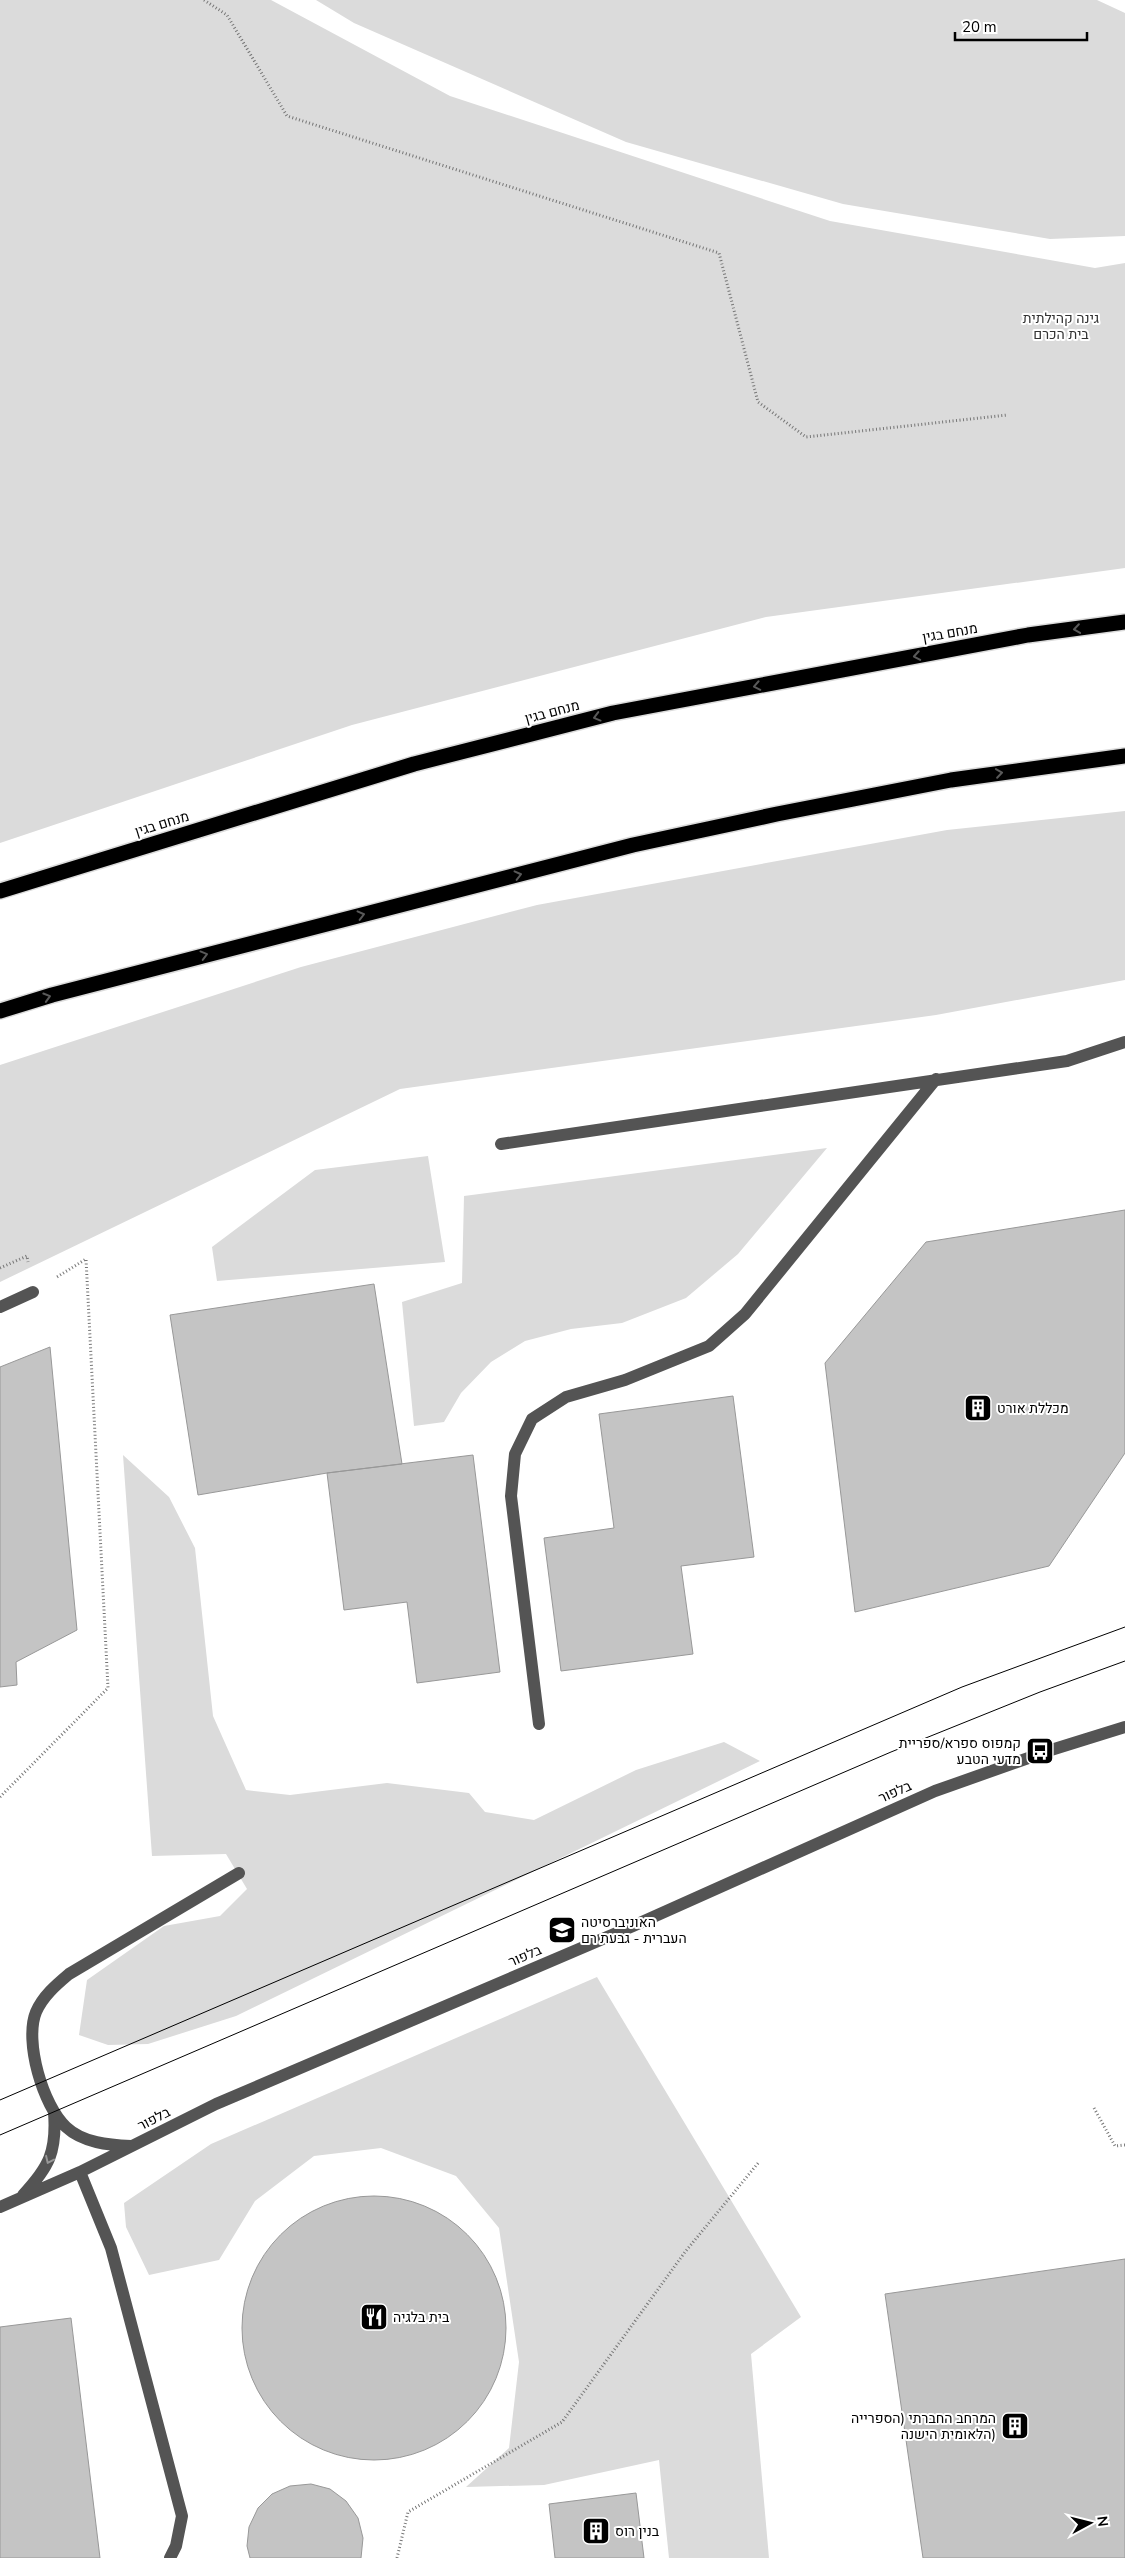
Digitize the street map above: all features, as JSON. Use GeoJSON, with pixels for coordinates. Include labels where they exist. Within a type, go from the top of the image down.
{"type":"FeatureCollection","features":[{"type":"Feature","properties":{"kind":"highway","name":"מנחם בגין"},"geometry":{"type":"LineString","coordinates":[[0,891],[414,764],[613,713],[1028,635],[1125,622]]}},
{"type":"Feature","properties":{"kind":"highway"},"geometry":{"type":"LineString","coordinates":[[0,1011],[99,983],[633,845],[777,814],[951,780],[1125,756]]}},
{"type":"Feature","properties":{"kind":"street"},"geometry":{"type":"LineString","coordinates":[[501,1144],[1067,1061],[1125,1042]]}},
{"type":"Feature","properties":{"kind":"street"},"geometry":{"type":"LineString","coordinates":[[539,1724],[511,1496],[515,1454],[532,1419],[566,1397],[625,1380],[709,1346],[745,1314],[936,1079]]}},
{"type":"Feature","properties":{"kind":"street"},"geometry":{"type":"LineString","coordinates":[[0,1308],[33,1292]]}},
{"type":"Feature","properties":{"kind":"street","name":"בלפור"},"geometry":{"type":"LineString","coordinates":[[0,2207],[80,2172],[216,2104],[633,1926],[935,1791],[1051,1750],[1125,1727]]}},
{"type":"Feature","properties":{"kind":"street"},"geometry":{"type":"LineString","coordinates":[[134,2146],[104,2144],[83,2138],[66,2128],[54,2112],[40,2082],[35,2059],[36,2013],[47,1994],[69,1974],[239,1873]]}},
{"type":"Feature","properties":{"kind":"street"},"geometry":{"type":"LineString","coordinates":[[20,2199],[42,2176],[52,2156],[56,2132],[54,2112]]}},
{"type":"Feature","properties":{"kind":"street"},"geometry":{"type":"LineString","coordinates":[[80,2172],[110,2248],[182,2516],[176,2546],[170,2558]]}},
{"type":"Feature","properties":{"kind":"path"},"geometry":{"type":"LineString","coordinates":[[204,0],[227,15],[287,116],[719,254],[758,402],[806,437],[1007,415]]}},
{"type":"Feature","properties":{"kind":"path"},"geometry":{"type":"LineString","coordinates":[[0,1797],[108,1688],[86,1259],[33,1292]]}},
{"type":"Feature","properties":{"kind":"path"},"geometry":{"type":"LineString","coordinates":[[1094,2108],[1115,2146],[1125,2145]]}},
{"type":"Feature","properties":{"kind":"path"},"geometry":{"type":"LineString","coordinates":[[397,2558],[408,2512],[562,2422],[685,2252],[759,2162]]}},
{"type":"Feature","properties":{"kind":"green space","name":"גינה קהילתית בית הכרם"},"geometry":{"type":"Polygon","coordinates":[[[0,0],[271,0],[450,96],[830,221],[1095,268],[1125,263],[1125,568],[766,617],[352,725],[0,843],[0,0]]]}},
{"type":"Feature","properties":{"kind":"green space"},"geometry":{"type":"Polygon","coordinates":[[[316,0],[1097,0],[1125,13],[1125,236],[1050,239],[843,204],[626,142],[354,23],[316,0]]]}},
{"type":"Feature","properties":{"kind":"green space"},"geometry":{"type":"Polygon","coordinates":[[[1125,811],[1125,980],[936,1015],[400,1089],[0,1282],[0,1065],[301,967],[537,905],[947,830],[1125,811]]]}},
{"type":"Feature","properties":{"kind":"green space"},"geometry":{"type":"Polygon","coordinates":[[[827,1148],[738,1254],[686,1298],[622,1323],[571,1329],[525,1341],[491,1362],[461,1393],[444,1422],[414,1426],[402,1302],[462,1283],[464,1196],[827,1148]]]}},
{"type":"Feature","properties":{"kind":"green space"},"geometry":{"type":"Polygon","coordinates":[[[428,1156],[445,1262],[217,1281],[212,1247],[315,1170],[428,1156]]]}},
{"type":"Feature","properties":{"kind":"green space"},"geometry":{"type":"Polygon","coordinates":[[[123,1455],[169,1497],[195,1548],[213,1716],[246,1790],[290,1795],[387,1783],[469,1793],[485,1812],[534,1820],[636,1770],[724,1742],[760,1761],[236,2016],[148,2044],[108,2045],[79,2035],[87,1980],[164,1926],[220,1916],[247,1889],[226,1854],[152,1856],[123,1455]]]}},
{"type":"Feature","properties":{"kind":"green space"},"geometry":{"type":"Polygon","coordinates":[[[597,1977],[801,2317],[751,2354],[769,2558],[669,2558],[659,2460],[544,2485],[466,2487],[509,2448],[519,2362],[499,2228],[456,2176],[381,2148],[314,2156],[255,2201],[219,2260],[149,2275],[126,2227],[124,2203],[211,2144],[597,1977]]]}},
{"type":"Feature","properties":{"kind":"building","name":"מכללת אורט"},"geometry":{"type":"Polygon","coordinates":[[[1125,1210],[1125,1453],[1049,1566],[855,1612],[825,1363],[926,1242],[1125,1210]]]}},
{"type":"Feature","properties":{"kind":"building"},"geometry":{"type":"Polygon","coordinates":[[[374,1284],[402,1464],[327,1473],[198,1495],[170,1315],[374,1284]]]}},
{"type":"Feature","properties":{"kind":"building"},"geometry":{"type":"Polygon","coordinates":[[[50,1347],[77,1630],[16,1662],[17,1685],[0,1687],[0,1367],[50,1347]]]}},
{"type":"Feature","properties":{"kind":"building"},"geometry":{"type":"Polygon","coordinates":[[[733,1396],[754,1557],[681,1566],[693,1654],[561,1671],[544,1538],[614,1528],[599,1414],[733,1396]]]}},
{"type":"Feature","properties":{"kind":"building"},"geometry":{"type":"Polygon","coordinates":[[[473,1455],[500,1672],[417,1683],[407,1602],[344,1610],[327,1473],[473,1455]]]}},
{"type":"Feature","properties":{"kind":"building","name":"בית בלגיה"},"geometry":{"type":"Polygon","coordinates":[[[374,2196],[400,2199],[425,2206],[458,2226],[476,2244],[496,2277],[503,2302],[506,2328],[503,2354],[496,2379],[476,2412],[458,2430],[425,2450],[400,2457],[374,2460],[348,2457],[323,2450],[290,2430],[272,2412],[252,2379],[245,2354],[242,2328],[245,2302],[252,2277],[272,2244],[290,2226],[323,2206],[348,2199],[374,2196]]]}},
{"type":"Feature","properties":{"kind":"building","name":"המרחב החברתי (הספרייה הלאומית הישנה)"},"geometry":{"type":"Polygon","coordinates":[[[1125,2259],[1125,2558],[923,2558],[885,2294],[1125,2259]]]}},
{"type":"Feature","properties":{"kind":"building"},"geometry":{"type":"Polygon","coordinates":[[[71,2318],[100,2558],[0,2558],[0,2327],[71,2318]]]}},
{"type":"Feature","properties":{"kind":"building"},"geometry":{"type":"Polygon","coordinates":[[[311,2484],[330,2489],[346,2501],[358,2518],[363,2538],[361,2558],[250,2558],[247,2546],[249,2527],[258,2508],[272,2494],[290,2486],[311,2484]]]}},
{"type":"Feature","properties":{"kind":"building","name":"בנין רוס"},"geometry":{"type":"Polygon","coordinates":[[[636,2493],[644,2558],[555,2558],[549,2504],[636,2493]]]}},
{"type":"Feature","properties":{"kind":"tram line"},"geometry":{"type":"LineString","coordinates":[[0,2100],[962,1687],[1125,1627]]}},
{"type":"Feature","properties":{"kind":"tram line"},"geometry":{"type":"LineString","coordinates":[[0,2135],[891,1752],[1040,1692],[1125,1661]]}},
{"type":"Feature","properties":{"kind":"place","name":"מכללת אורט"},"geometry":{"type":"Point","coordinates":[978,1408]}},
{"type":"Feature","properties":{"kind":"place","name":"קמפוס ספרא/ספריית מדעי הטבע"},"geometry":{"type":"Point","coordinates":[1040,1751]}},
{"type":"Feature","properties":{"kind":"place","name":"האוניברסיטה העברית - גבעת רם"},"geometry":{"type":"Point","coordinates":[562,1930]}},
{"type":"Feature","properties":{"kind":"place","name":"בית בלגיה"},"geometry":{"type":"Point","coordinates":[374,2317]}},
{"type":"Feature","properties":{"kind":"place","name":"המרחב החברתי (הספרייה הלאומית הישנה)"},"geometry":{"type":"Point","coordinates":[1015,2426]}},
{"type":"Feature","properties":{"kind":"place","name":"בנין רוס"},"geometry":{"type":"Point","coordinates":[596,2531]}}]}
